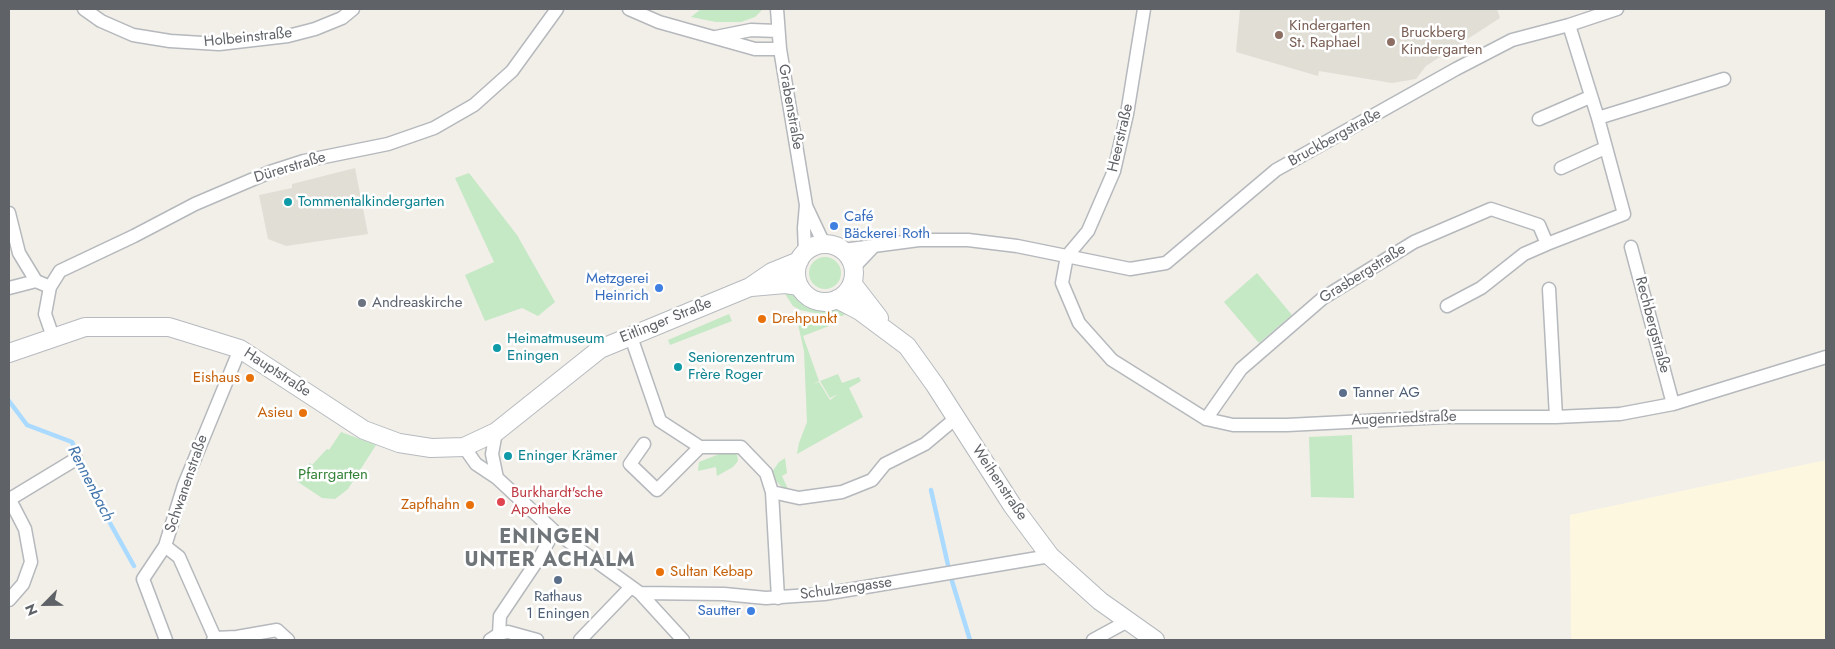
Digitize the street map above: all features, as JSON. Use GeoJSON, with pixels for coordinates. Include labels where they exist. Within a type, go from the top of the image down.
{"type":"FeatureCollection","features":[{"type":"Feature","properties":{"kind":"main road"},"geometry":{"type":"LineString","coordinates":[[824,244],[842,250],[849,257],[853,275],[844,294],[837,299],[818,301],[804,292],[799,286],[797,277],[802,257],[824,244]]}},
{"type":"Feature","properties":{"kind":"main road","name":"Eitlinger Straße"},"geometry":{"type":"LineString","coordinates":[[464,447],[496,432],[600,348],[630,334],[750,287],[772,272],[802,257]]}},
{"type":"Feature","properties":{"kind":"main road","name":"Weihenstraße"},"geometry":{"type":"LineString","coordinates":[[853,275],[888,330]]}},
{"type":"Feature","properties":{"kind":"main road","name":"Eitlinger Straße"},"geometry":{"type":"LineString","coordinates":[[750,287],[785,284],[799,286]]}},
{"type":"Feature","properties":{"kind":"main road","name":"Weihenstraße"},"geometry":{"type":"LineString","coordinates":[[837,299],[860,311],[907,346],[1012,505],[1050,556],[1092,595],[1126,622],[1156,640]]}},
{"type":"Feature","properties":{"kind":"main road","name":"Hauptstraße"},"geometry":{"type":"LineString","coordinates":[[9,353],[85,327],[169,327],[240,349],[364,430],[399,443],[432,448],[464,447]]}},
{"type":"Feature","properties":{"kind":"street","name":"Holbeinstraße"},"geometry":{"type":"LineString","coordinates":[[84,9],[101,21],[133,35],[170,42],[219,44],[288,36],[315,29],[342,18],[353,9]]}},
{"type":"Feature","properties":{"kind":"street","name":"Dürerstraße"},"geometry":{"type":"LineString","coordinates":[[53,337],[45,314],[50,287],[60,271],[134,236],[195,204],[270,172],[304,161],[388,144],[434,128],[474,105],[512,71],[557,9]]}},
{"type":"Feature","properties":{"kind":"street"},"geometry":{"type":"LineString","coordinates":[[629,9],[659,22],[755,49],[780,49]]}},
{"type":"Feature","properties":{"kind":"street","name":"Grabenstraße"},"geometry":{"type":"LineString","coordinates":[[776,9],[777,30],[806,205],[802,257]]}},
{"type":"Feature","properties":{"kind":"street","name":"Heerstraße"},"geometry":{"type":"LineString","coordinates":[[1067,256],[1088,231],[1114,170],[1127,114],[1144,9]]}},
{"type":"Feature","properties":{"kind":"street","name":"Bruckbergstraße"},"geometry":{"type":"LineString","coordinates":[[1067,256],[1130,269],[1166,263],[1276,170],[1512,40],[1569,26],[1616,9]]}},
{"type":"Feature","properties":{"kind":"street"},"geometry":{"type":"LineString","coordinates":[[1447,306],[1481,288],[1524,254],[1624,214],[1598,118],[1569,26]]}},
{"type":"Feature","properties":{"kind":"street"},"geometry":{"type":"LineString","coordinates":[[716,37],[750,30],[777,30]]}},
{"type":"Feature","properties":{"kind":"street"},"geometry":{"type":"LineString","coordinates":[[1598,118],[1724,79]]}},
{"type":"Feature","properties":{"kind":"street"},"geometry":{"type":"LineString","coordinates":[[1539,119],[1590,97]]}},
{"type":"Feature","properties":{"kind":"street"},"geometry":{"type":"LineString","coordinates":[[1561,168],[1605,148]]}},
{"type":"Feature","properties":{"kind":"street","name":"Grabenstraße"},"geometry":{"type":"LineString","coordinates":[[806,205],[824,244]]}},
{"type":"Feature","properties":{"kind":"street","name":"Grasbergstraße"},"geometry":{"type":"LineString","coordinates":[[1206,418],[1241,369],[1323,298],[1414,242],[1490,209],[1539,225],[1547,244]]}},
{"type":"Feature","properties":{"kind":"street"},"geometry":{"type":"LineString","coordinates":[[9,213],[19,252],[36,281],[50,287]]}},
{"type":"Feature","properties":{"kind":"street"},"geometry":{"type":"LineString","coordinates":[[842,250],[919,240],[968,240],[1017,246],[1067,256]]}},
{"type":"Feature","properties":{"kind":"street"},"geometry":{"type":"LineString","coordinates":[[853,275],[873,247]]}},
{"type":"Feature","properties":{"kind":"street","name":"Rechbergstraße"},"geometry":{"type":"LineString","coordinates":[[1631,247],[1673,404]]}},
{"type":"Feature","properties":{"kind":"street","name":"Augenriedstraße"},"geometry":{"type":"LineString","coordinates":[[1067,256],[1062,283],[1079,323],[1112,360],[1206,418],[1233,425],[1287,425],[1445,417],[1556,417],[1620,414],[1673,404],[1826,357]]}},
{"type":"Feature","properties":{"kind":"street"},"geometry":{"type":"LineString","coordinates":[[9,288],[36,281]]}},
{"type":"Feature","properties":{"kind":"street"},"geometry":{"type":"LineString","coordinates":[[1549,289],[1556,417]]}},
{"type":"Feature","properties":{"kind":"street"},"geometry":{"type":"LineString","coordinates":[[630,334],[660,421],[700,447],[741,447],[766,472],[772,492],[778,598]]}},
{"type":"Feature","properties":{"kind":"street","name":"Schwanenstraße"},"geometry":{"type":"LineString","coordinates":[[214,639],[179,556],[165,546],[184,485],[240,349]]}},
{"type":"Feature","properties":{"kind":"street"},"geometry":{"type":"LineString","coordinates":[[772,492],[799,498],[842,492],[872,480],[885,464],[925,444],[956,418]]}},
{"type":"Feature","properties":{"kind":"street"},"geometry":{"type":"LineString","coordinates":[[496,432],[492,454],[497,478]]}},
{"type":"Feature","properties":{"kind":"street"},"geometry":{"type":"LineString","coordinates":[[644,444],[630,464],[657,490],[700,447]]}},
{"type":"Feature","properties":{"kind":"street"},"geometry":{"type":"LineString","coordinates":[[464,447],[476,464],[497,478],[554,531],[636,590],[683,640]]}},
{"type":"Feature","properties":{"kind":"street"},"geometry":{"type":"LineString","coordinates":[[9,600],[23,584],[31,562],[25,529],[9,498],[76,459]]}},
{"type":"Feature","properties":{"kind":"street"},"geometry":{"type":"LineString","coordinates":[[537,640],[515,633],[495,637],[500,616],[541,555],[554,531]]}},
{"type":"Feature","properties":{"kind":"street"},"geometry":{"type":"LineString","coordinates":[[165,546],[143,579],[166,640]]}},
{"type":"Feature","properties":{"kind":"street","name":"Schulzengasse"},"geometry":{"type":"LineString","coordinates":[[636,590],[778,598],[842,592],[1050,556]]}},
{"type":"Feature","properties":{"kind":"street"},"geometry":{"type":"LineString","coordinates":[[580,640],[636,590]]}},
{"type":"Feature","properties":{"kind":"street"},"geometry":{"type":"LineString","coordinates":[[1093,640],[1126,622]]}},
{"type":"Feature","properties":{"kind":"street"},"geometry":{"type":"LineString","coordinates":[[214,639],[238,639],[277,630],[288,640]]}},
{"type":"Feature","properties":{"kind":"shaded area","name":"Bruckberg Kindergarten"},"geometry":{"type":"Polygon","coordinates":[[[1240,9],[1497,9],[1500,18],[1426,66],[1416,79],[1392,83],[1319,71],[1318,76],[1236,52],[1240,9]]]}},
{"type":"Feature","properties":{"kind":"shaded area"},"geometry":{"type":"Polygon","coordinates":[[[355,168],[368,234],[286,246],[268,239],[259,195],[292,188],[292,184],[355,168]]]}},
{"type":"Feature","properties":{"kind":"shaded area"},"geometry":{"type":"Polygon","coordinates":[[[1826,460],[1826,640],[1571,640],[1570,515],[1826,460]]]}},
{"type":"Feature","properties":{"kind":"green space"},"geometry":{"type":"Polygon","coordinates":[[[701,9],[763,9],[755,17],[741,22],[716,22],[691,17],[701,9]]]}},
{"type":"Feature","properties":{"kind":"green space"},"geometry":{"type":"Polygon","coordinates":[[[469,173],[517,235],[555,302],[538,316],[522,308],[485,321],[465,275],[494,262],[455,178],[469,173]]]}},
{"type":"Feature","properties":{"kind":"green space"},"geometry":{"type":"Polygon","coordinates":[[[825,257],[831,258],[836,262],[840,267],[840,279],[836,284],[831,288],[825,289],[819,288],[814,284],[810,279],[809,273],[810,267],[814,262],[819,258],[825,257]]]}},
{"type":"Feature","properties":{"kind":"green space"},"geometry":{"type":"Polygon","coordinates":[[[1257,273],[1292,315],[1259,343],[1224,302],[1257,273]]]}},
{"type":"Feature","properties":{"kind":"green space"},"geometry":{"type":"Polygon","coordinates":[[[783,291],[815,308],[836,308],[848,313],[842,316],[824,315],[800,310],[793,306],[783,291]]]}},
{"type":"Feature","properties":{"kind":"green space"},"geometry":{"type":"Polygon","coordinates":[[[729,314],[732,321],[670,345],[668,340],[729,314]]]}},
{"type":"Feature","properties":{"kind":"green space"},"geometry":{"type":"Polygon","coordinates":[[[808,318],[825,320],[829,326],[803,336],[819,381],[813,384],[819,382],[830,400],[838,394],[830,398],[820,381],[838,374],[842,383],[859,377],[861,381],[849,388],[863,417],[797,454],[807,422],[804,351],[798,324],[808,318]]]}},
{"type":"Feature","properties":{"kind":"green space","name":"Pfarrgarten"},"geometry":{"type":"Polygon","coordinates":[[[341,432],[376,445],[348,489],[335,499],[322,498],[298,482],[301,479],[301,473],[310,463],[312,465],[327,449],[329,450],[341,432]]]}},
{"type":"Feature","properties":{"kind":"green space"},"geometry":{"type":"Polygon","coordinates":[[[1352,435],[1354,498],[1311,497],[1309,437],[1352,435]]]}},
{"type":"Feature","properties":{"kind":"green space"},"geometry":{"type":"Polygon","coordinates":[[[727,451],[737,454],[738,461],[733,467],[717,476],[716,467],[698,471],[699,462],[727,451]]]}},
{"type":"Feature","properties":{"kind":"green space"},"geometry":{"type":"Polygon","coordinates":[[[785,458],[787,473],[782,476],[789,491],[785,490],[774,479],[772,472],[779,462],[785,458]]]}},
{"type":"Feature","properties":{"kind":"waterway","name":"Rennenbach"},"geometry":{"type":"LineString","coordinates":[[9,401],[27,425],[72,442],[96,498],[134,566]]}},
{"type":"Feature","properties":{"kind":"waterway"},"geometry":{"type":"LineString","coordinates":[[931,490],[948,565]]}},
{"type":"Feature","properties":{"kind":"waterway"},"geometry":{"type":"LineString","coordinates":[[952,581],[970,640]]}},
{"type":"Feature","properties":{"kind":"place","name":"Kindergarten St. Raphael"},"geometry":{"type":"Point","coordinates":[1279,35]}},
{"type":"Feature","properties":{"kind":"place","name":"Bruckberg Kindergarten"},"geometry":{"type":"Point","coordinates":[1391,42]}},
{"type":"Feature","properties":{"kind":"place","name":"Tommentalkindergarten"},"geometry":{"type":"Point","coordinates":[288,202]}},
{"type":"Feature","properties":{"kind":"place","name":"Café Bäckerei Roth"},"geometry":{"type":"Point","coordinates":[834,226]}},
{"type":"Feature","properties":{"kind":"place","name":"Metzgerei Heinrich"},"geometry":{"type":"Point","coordinates":[659,288]}},
{"type":"Feature","properties":{"kind":"place","name":"Andreaskirche"},"geometry":{"type":"Point","coordinates":[362,303]}},
{"type":"Feature","properties":{"kind":"place","name":"Drehpunkt"},"geometry":{"type":"Point","coordinates":[762,319]}},
{"type":"Feature","properties":{"kind":"place","name":"Heimatmuseum Eningen"},"geometry":{"type":"Point","coordinates":[497,348]}},
{"type":"Feature","properties":{"kind":"place","name":"Seniorenzentrum Frère Roger"},"geometry":{"type":"Point","coordinates":[678,367]}},
{"type":"Feature","properties":{"kind":"place","name":"Eishaus"},"geometry":{"type":"Point","coordinates":[250,378]}},
{"type":"Feature","properties":{"kind":"place","name":"Tanner AG"},"geometry":{"type":"Point","coordinates":[1343,393]}},
{"type":"Feature","properties":{"kind":"place","name":"Asieu"},"geometry":{"type":"Point","coordinates":[303,413]}},
{"type":"Feature","properties":{"kind":"place","name":"Eninger Krämer"},"geometry":{"type":"Point","coordinates":[508,456]}},
{"type":"Feature","properties":{"kind":"place","name":"Burkhardt'sche Apotheke"},"geometry":{"type":"Point","coordinates":[501,502]}},
{"type":"Feature","properties":{"kind":"place","name":"Zapfhahn"},"geometry":{"type":"Point","coordinates":[470,505]}},
{"type":"Feature","properties":{"kind":"place","name":"Sultan Kebap"},"geometry":{"type":"Point","coordinates":[660,572]}},
{"type":"Feature","properties":{"kind":"place","name":"Rathaus 1 Eningen"},"geometry":{"type":"Point","coordinates":[558,580]}},
{"type":"Feature","properties":{"kind":"place","name":"Sautter"},"geometry":{"type":"Point","coordinates":[751,611]}},
{"type":"Feature","properties":{"kind":"district","name":"ENINGEN UNTER ACHALM"},"geometry":{"type":"Point","coordinates":[550,550]}}]}
